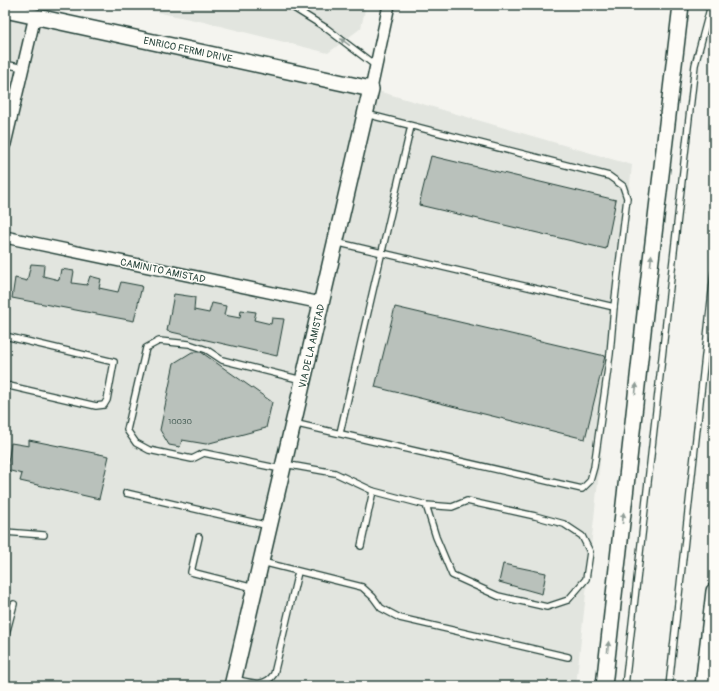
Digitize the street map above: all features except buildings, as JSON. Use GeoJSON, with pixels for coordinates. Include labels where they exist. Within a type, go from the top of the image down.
{"type":"FeatureCollection","features":[{"type":"Feature","properties":{"kind":"main road"},"geometry":{"type":"LineString","coordinates":[[604,686],[650,268],[681,5]]}},
{"type":"Feature","properties":{"kind":"main road","name":"ENRICO FERMI DRIVE"},"geometry":{"type":"LineString","coordinates":[[5,10],[36,11],[371,89]]}},
{"type":"Feature","properties":{"kind":"main road","name":"VIA DE LA AMISTAD"},"geometry":{"type":"LineString","coordinates":[[232,682],[371,89]]}},
{"type":"Feature","properties":{"kind":"main road"},"geometry":{"type":"LineString","coordinates":[[703,686],[714,591]]}},
{"type":"Feature","properties":{"kind":"street","name":"VIA DE LA AMISTAD"},"geometry":{"type":"LineString","coordinates":[[371,89],[389,5]]}},
{"type":"Feature","properties":{"kind":"street"},"geometry":{"type":"LineString","coordinates":[[5,144],[36,11]]}},
{"type":"Feature","properties":{"kind":"street","name":"CAMINITO AMISTAD"},"geometry":{"type":"LineString","coordinates":[[5,238],[321,303]]}},
{"type":"Feature","properties":{"kind":"lane"},"geometry":{"type":"LineString","coordinates":[[289,5],[326,28],[376,66]]}},
{"type":"Feature","properties":{"kind":"lane"},"geometry":{"type":"LineString","coordinates":[[625,686],[695,65],[711,5]]}},
{"type":"Feature","properties":{"kind":"lane"},"geometry":{"type":"LineString","coordinates":[[5,64],[23,68]]}},
{"type":"Feature","properties":{"kind":"lane"},"geometry":{"type":"LineString","coordinates":[[293,423],[582,490],[590,481],[594,466],[610,354],[627,198],[623,186],[609,176],[365,114]]}},
{"type":"Feature","properties":{"kind":"lane"},"geometry":{"type":"LineString","coordinates":[[340,433],[411,126]]}},
{"type":"Feature","properties":{"kind":"lane"},"geometry":{"type":"LineString","coordinates":[[335,242],[614,307]]}},
{"type":"Feature","properties":{"kind":"lane"},"geometry":{"type":"LineString","coordinates":[[670,686],[714,273]]}},
{"type":"Feature","properties":{"kind":"lane"},"geometry":{"type":"LineString","coordinates":[[5,336],[114,362],[107,400],[104,405],[96,406],[5,385]]}},
{"type":"Feature","properties":{"kind":"lane"},"geometry":{"type":"LineString","coordinates":[[303,380],[222,360],[207,350],[189,344],[159,341],[146,348],[128,430],[136,443],[149,450],[192,459],[204,453],[283,467],[335,473],[373,491],[426,505],[452,507],[467,501],[564,524],[582,536],[590,552],[586,579],[568,600],[547,607],[498,596],[452,575],[436,536],[426,505]]}},
{"type":"Feature","properties":{"kind":"lane"},"geometry":{"type":"LineString","coordinates":[[361,546],[373,491]]}},
{"type":"Feature","properties":{"kind":"lane"},"geometry":{"type":"LineString","coordinates":[[126,494],[269,526]]}},
{"type":"Feature","properties":{"kind":"lane"},"geometry":{"type":"LineString","coordinates":[[5,532],[44,535]]}},
{"type":"Feature","properties":{"kind":"lane"},"geometry":{"type":"LineString","coordinates":[[199,537],[191,572],[254,588]]}},
{"type":"Feature","properties":{"kind":"lane"},"geometry":{"type":"LineString","coordinates":[[260,562],[362,587],[373,597],[381,608],[400,618],[568,656]]}},
{"type":"Feature","properties":{"kind":"lane"},"geometry":{"type":"LineString","coordinates":[[232,682],[262,684],[270,680],[274,674],[298,572]]}},
{"type":"Feature","properties":{"kind":"lane"},"geometry":{"type":"LineString","coordinates":[[5,638],[14,604]]}},
{"type":"Feature","properties":{"kind":"shaded area"},"geometry":{"type":"Polygon","coordinates":[[[123,5],[366,5],[361,28],[328,53],[204,22],[123,5]]]}},
{"type":"Feature","properties":{"kind":"shaded area"},"geometry":{"type":"Polygon","coordinates":[[[5,11],[371,89],[632,165],[576,686],[5,686],[5,11]]]}}]}
